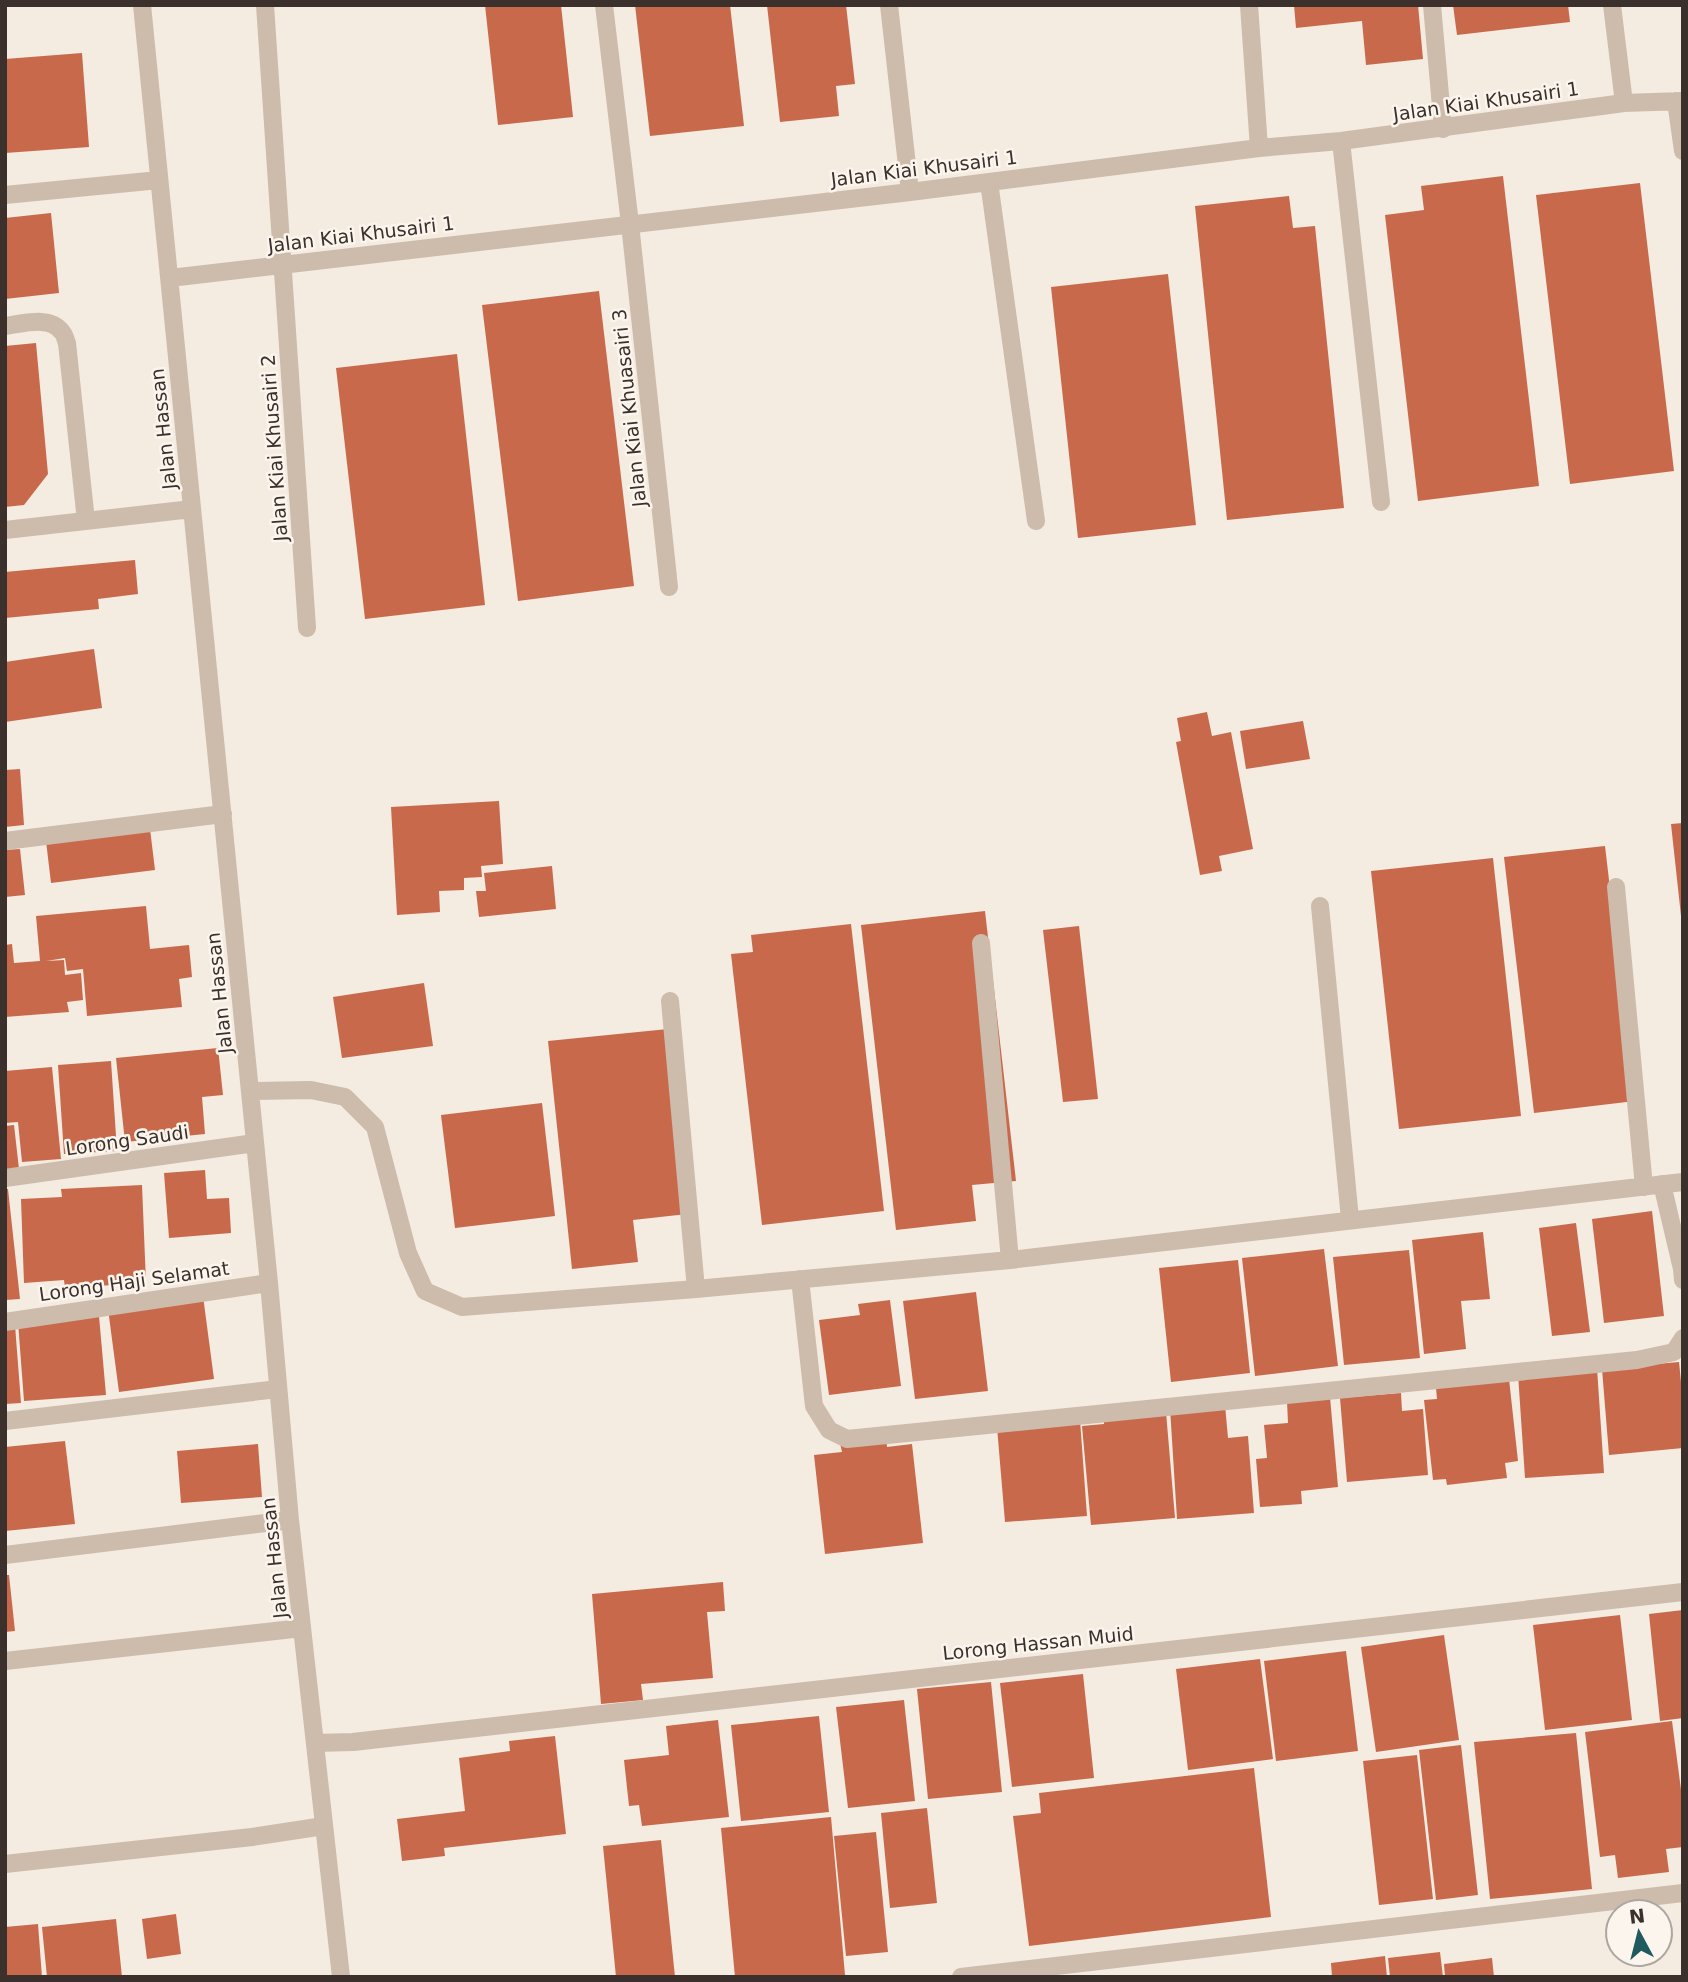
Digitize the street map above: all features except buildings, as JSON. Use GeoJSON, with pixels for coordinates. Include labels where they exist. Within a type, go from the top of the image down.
{"type":"FeatureCollection","features":[{"type":"Feature","properties":{"kind":"street","name":"Jalan Hassan"},"geometry":{"type":"LineString","coordinates":[[142,5],[269,1283],[290,1520],[341,1977]]}},
{"type":"Feature","properties":{"kind":"street","name":"Jalan Kiai Khusairi 2"},"geometry":{"type":"LineString","coordinates":[[265,5],[307,628]]}},
{"type":"Feature","properties":{"kind":"street","name":"Jalan Kiai Khuasairi 3"},"geometry":{"type":"LineString","coordinates":[[604,5],[669,587]]}},
{"type":"Feature","properties":{"kind":"street"},"geometry":{"type":"LineString","coordinates":[[889,5],[910,192]]}},
{"type":"Feature","properties":{"kind":"street"},"geometry":{"type":"LineString","coordinates":[[1249,5],[1259,148]]}},
{"type":"Feature","properties":{"kind":"street"},"geometry":{"type":"LineString","coordinates":[[1433,5],[1443,129]]}},
{"type":"Feature","properties":{"kind":"street"},"geometry":{"type":"LineString","coordinates":[[1612,5],[1624,103]]}},
{"type":"Feature","properties":{"kind":"street"},"geometry":{"type":"LineString","coordinates":[[1680,101],[1683,151]]}},
{"type":"Feature","properties":{"kind":"street","name":"Jalan Kiai Khusairi 1"},"geometry":{"type":"LineString","coordinates":[[170,278],[910,192],[1259,148],[1443,129],[1624,103],[1680,101]]}},
{"type":"Feature","properties":{"kind":"street"},"geometry":{"type":"LineString","coordinates":[[1340,141],[1381,502]]}},
{"type":"Feature","properties":{"kind":"street"},"geometry":{"type":"LineString","coordinates":[[5,195],[159,180]]}},
{"type":"Feature","properties":{"kind":"street"},"geometry":{"type":"LineString","coordinates":[[989,182],[1036,521]]}},
{"type":"Feature","properties":{"kind":"street"},"geometry":{"type":"LineString","coordinates":[[5,326],[40,322],[52,324],[62,331],[67,343],[86,521]]}},
{"type":"Feature","properties":{"kind":"street"},"geometry":{"type":"LineString","coordinates":[[5,530],[192,509]]}},
{"type":"Feature","properties":{"kind":"street"},"geometry":{"type":"LineString","coordinates":[[5,841],[223,814]]}},
{"type":"Feature","properties":{"kind":"street"},"geometry":{"type":"LineString","coordinates":[[1616,887],[1653,1186],[1682,1269],[1683,1280]]}},
{"type":"Feature","properties":{"kind":"street"},"geometry":{"type":"LineString","coordinates":[[1320,906],[1350,1219]]}},
{"type":"Feature","properties":{"kind":"street"},"geometry":{"type":"LineString","coordinates":[[981,943],[1010,1260]]}},
{"type":"Feature","properties":{"kind":"street"},"geometry":{"type":"LineString","coordinates":[[670,1002],[696,1289]]}},
{"type":"Feature","properties":{"kind":"street"},"geometry":{"type":"LineString","coordinates":[[250,1091],[311,1090],[345,1097],[374,1127],[408,1253],[425,1291],[462,1307],[1010,1260],[1683,1182]]}},
{"type":"Feature","properties":{"kind":"street","name":"Lorong Saudi"},"geometry":{"type":"LineString","coordinates":[[5,1178],[255,1143]]}},
{"type":"Feature","properties":{"kind":"street"},"geometry":{"type":"LineString","coordinates":[[800,1279],[814,1406],[829,1430],[847,1439],[1637,1360],[1674,1352],[1683,1338]]}},
{"type":"Feature","properties":{"kind":"street","name":"Lorong Haji Selamat"},"geometry":{"type":"LineString","coordinates":[[5,1322],[269,1283]]}},
{"type":"Feature","properties":{"kind":"street"},"geometry":{"type":"LineString","coordinates":[[5,1421],[278,1389]]}},
{"type":"Feature","properties":{"kind":"street"},"geometry":{"type":"LineString","coordinates":[[5,1555],[290,1520]]}},
{"type":"Feature","properties":{"kind":"street","name":"Lorong Hassan Muid"},"geometry":{"type":"LineString","coordinates":[[315,1743],[353,1742],[1683,1592]]}},
{"type":"Feature","properties":{"kind":"street"},"geometry":{"type":"LineString","coordinates":[[5,1661],[302,1628]]}},
{"type":"Feature","properties":{"kind":"street"},"geometry":{"type":"LineString","coordinates":[[5,1864],[324,1826]]}},
{"type":"Feature","properties":{"kind":"street"},"geometry":{"type":"LineString","coordinates":[[961,1977],[1683,1893]]}}]}
